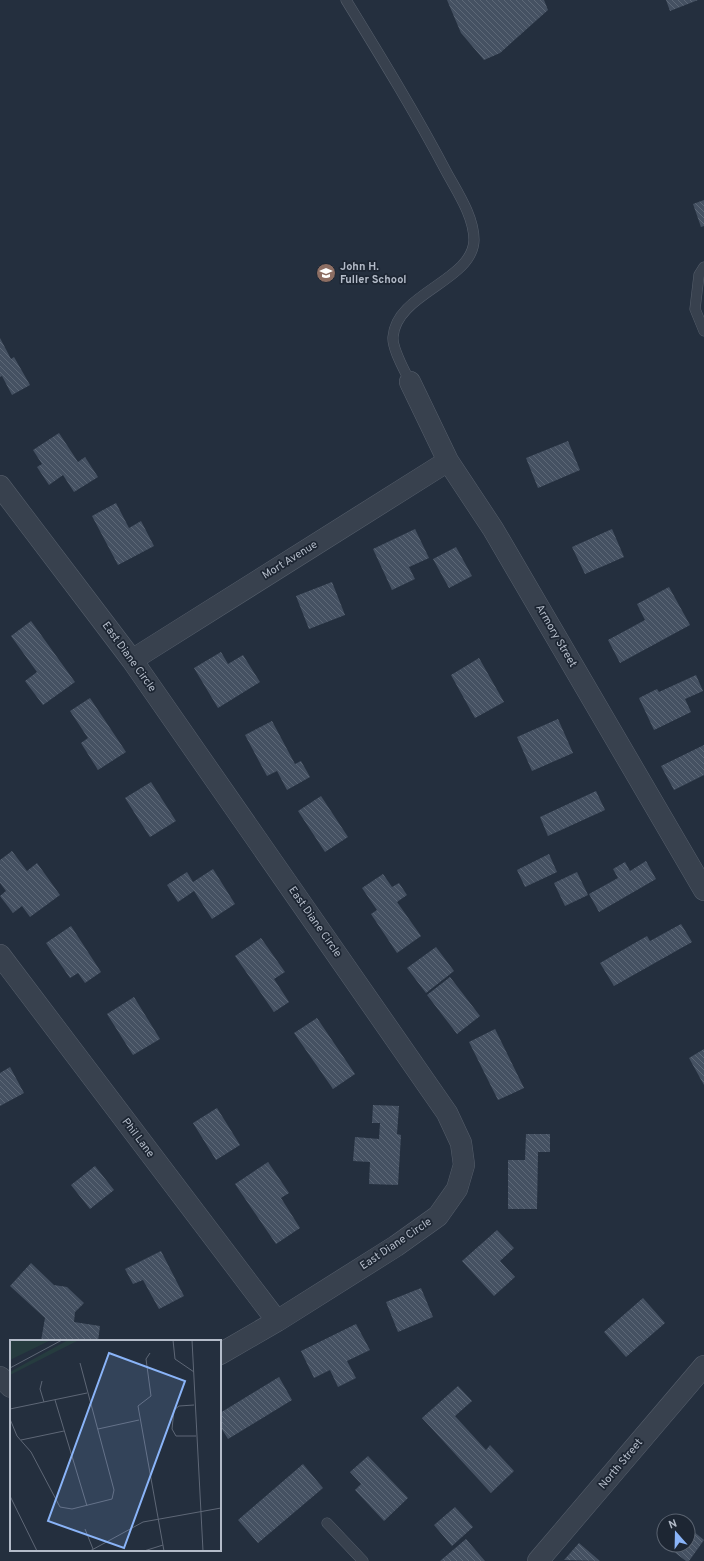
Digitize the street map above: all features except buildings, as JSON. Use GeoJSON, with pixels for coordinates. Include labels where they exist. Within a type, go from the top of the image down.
{"type":"FeatureCollection","features":[{"type":"Feature","properties":{"kind":"street","name":"Armory Street"},"geometry":{"type":"LineString","coordinates":[[410,382],[448,461],[493,529],[704,890]]}},
{"type":"Feature","properties":{"kind":"street","name":"Mort Avenue"},"geometry":{"type":"LineString","coordinates":[[132,660],[448,461]]}},
{"type":"Feature","properties":{"kind":"street","name":"East Diane Circle"},"geometry":{"type":"LineString","coordinates":[[0,486],[132,660],[447,1113],[461,1143],[464,1165],[457,1188],[438,1216],[396,1246],[277,1321],[221,1353]]}},
{"type":"Feature","properties":{"kind":"street","name":"Phil Lane"},"geometry":{"type":"LineString","coordinates":[[0,955],[277,1321]]}},
{"type":"Feature","properties":{"kind":"street","name":"North Street"},"geometry":{"type":"LineString","coordinates":[[538,1561],[704,1366]]}},
{"type":"Feature","properties":{"kind":"street"},"geometry":{"type":"LineString","coordinates":[[0,1377],[10,1385]]}},
{"type":"Feature","properties":{"kind":"lane"},"geometry":{"type":"LineString","coordinates":[[346,0],[431,143],[464,206],[472,225],[474,241],[471,254],[458,269],[406,310],[397,322],[393,338],[397,352],[410,382]]}},
{"type":"Feature","properties":{"kind":"lane"},"geometry":{"type":"LineString","coordinates":[[704,267],[699,275],[695,309],[704,332]]}},
{"type":"Feature","properties":{"kind":"lane"},"geometry":{"type":"LineString","coordinates":[[328,1523],[363,1561]]}},
{"type":"Feature","properties":{"kind":"place","name":"John H. Fuller School"},"geometry":{"type":"Point","coordinates":[326,273]}}]}
